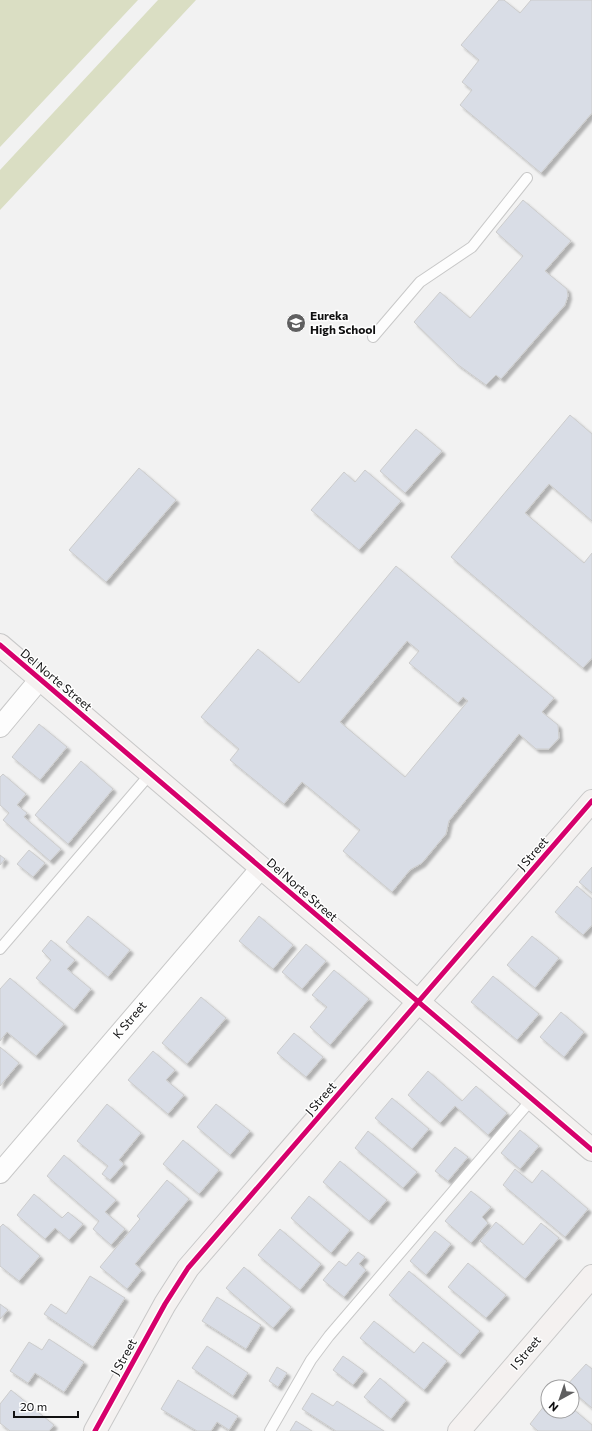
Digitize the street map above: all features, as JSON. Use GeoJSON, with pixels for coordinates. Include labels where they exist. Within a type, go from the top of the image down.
{"type":"FeatureCollection","features":[{"type":"Feature","properties":{"kind":"street","name":"Del Norte Street"},"geometry":{"type":"LineString","coordinates":[[0,645],[592,1150]]}},
{"type":"Feature","properties":{"kind":"street"},"geometry":{"type":"LineString","coordinates":[[0,727],[40,679]]}},
{"type":"Feature","properties":{"kind":"street","name":"J Street"},"geometry":{"type":"LineString","coordinates":[[95,1431],[165,1304],[188,1268],[592,801]]}},
{"type":"Feature","properties":{"kind":"street","name":"K Street"},"geometry":{"type":"LineString","coordinates":[[0,1173],[261,868]]}},
{"type":"Feature","properties":{"kind":"street","name":"I Street"},"geometry":{"type":"LineString","coordinates":[[459,1431],[592,1276]]}},
{"type":"Feature","properties":{"kind":"lane"},"geometry":{"type":"LineString","coordinates":[[373,337],[420,282],[472,247],[527,178]]}},
{"type":"Feature","properties":{"kind":"lane"},"geometry":{"type":"LineString","coordinates":[[0,949],[151,773]]}},
{"type":"Feature","properties":{"kind":"lane"},"geometry":{"type":"LineString","coordinates":[[270,1431],[311,1360],[329,1336],[532,1099]]}},
{"type":"Feature","properties":{"kind":"green space"},"geometry":{"type":"Polygon","coordinates":[[[0,0],[138,0],[0,147],[0,0]]]}},
{"type":"Feature","properties":{"kind":"green space"},"geometry":{"type":"Polygon","coordinates":[[[158,0],[196,0],[0,210],[0,170],[158,0]]]}},
{"type":"Feature","properties":{"kind":"building"},"geometry":{"type":"Polygon","coordinates":[[[499,0],[504,0],[520,13],[531,0],[592,0],[592,113],[541,173],[460,105],[472,90],[462,82],[479,60],[461,45],[499,0]]]}},
{"type":"Feature","properties":{"kind":"building"},"geometry":{"type":"Polygon","coordinates":[[[523,200],[571,241],[545,271],[567,289],[568,296],[565,305],[501,379],[496,375],[486,385],[457,364],[414,322],[440,292],[470,318],[523,256],[496,232],[523,200]]]}},
{"type":"Feature","properties":{"kind":"building"},"geometry":{"type":"Polygon","coordinates":[[[570,415],[592,434],[592,521],[549,484],[525,513],[584,563],[592,553],[592,658],[583,668],[451,557],[570,415]]]}},
{"type":"Feature","properties":{"kind":"building"},"geometry":{"type":"Polygon","coordinates":[[[416,429],[442,451],[405,493],[380,471],[416,429]]]}},
{"type":"Feature","properties":{"kind":"building"},"geometry":{"type":"Polygon","coordinates":[[[139,468],[176,500],[106,582],[69,550],[139,468]]]}},
{"type":"Feature","properties":{"kind":"building"},"geometry":{"type":"Polygon","coordinates":[[[365,470],[401,501],[359,550],[311,510],[344,472],[355,482],[365,470]]]}},
{"type":"Feature","properties":{"kind":"building"},"geometry":{"type":"Polygon","coordinates":[[[396,566],[554,698],[542,712],[558,725],[559,738],[549,749],[536,749],[519,734],[449,821],[446,834],[422,863],[410,870],[392,892],[343,851],[360,830],[302,782],[284,804],[230,760],[239,749],[201,717],[258,649],[299,683],[396,566]],[[407,641],[340,722],[405,777],[468,701],[463,697],[458,703],[409,663],[419,651],[407,641]]]}},
{"type":"Feature","properties":{"kind":"building"},"geometry":{"type":"Polygon","coordinates":[[[39,724],[67,747],[40,780],[12,757],[39,724]]]}},
{"type":"Feature","properties":{"kind":"building"},"geometry":{"type":"Polygon","coordinates":[[[81,761],[113,789],[68,844],[35,815],[81,761]]]}},
{"type":"Feature","properties":{"kind":"building"},"geometry":{"type":"Polygon","coordinates":[[[3,774],[26,794],[17,805],[27,813],[24,817],[61,849],[50,861],[3,820],[9,813],[0,805],[0,777],[3,774]]]}},
{"type":"Feature","properties":{"kind":"building"},"geometry":{"type":"Polygon","coordinates":[[[29,850],[45,863],[33,877],[17,864],[29,850]]]}},
{"type":"Feature","properties":{"kind":"building"},"geometry":{"type":"Polygon","coordinates":[[[0,855],[5,859],[0,865],[0,855]]]}},
{"type":"Feature","properties":{"kind":"building"},"geometry":{"type":"Polygon","coordinates":[[[592,867],[592,893],[579,882],[592,867]]]}},
{"type":"Feature","properties":{"kind":"building"},"geometry":{"type":"Polygon","coordinates":[[[577,886],[592,899],[592,925],[583,935],[555,912],[577,886]]]}},
{"type":"Feature","properties":{"kind":"building"},"geometry":{"type":"Polygon","coordinates":[[[88,916],[130,950],[108,977],[66,942],[88,916]]]}},
{"type":"Feature","properties":{"kind":"building"},"geometry":{"type":"Polygon","coordinates":[[[259,916],[293,945],[273,969],[239,941],[259,916]]]}},
{"type":"Feature","properties":{"kind":"building"},"geometry":{"type":"Polygon","coordinates":[[[532,936],[559,958],[535,988],[507,965],[532,936]]]}},
{"type":"Feature","properties":{"kind":"building"},"geometry":{"type":"Polygon","coordinates":[[[51,940],[75,960],[67,969],[91,989],[74,1010],[36,978],[51,960],[42,951],[51,940]]]}},
{"type":"Feature","properties":{"kind":"building"},"geometry":{"type":"Polygon","coordinates":[[[306,944],[326,961],[302,989],[282,972],[306,944]]]}},
{"type":"Feature","properties":{"kind":"building"},"geometry":{"type":"Polygon","coordinates":[[[334,970],[369,999],[330,1045],[310,1027],[327,1007],[312,995],[334,970]]]}},
{"type":"Feature","properties":{"kind":"building"},"geometry":{"type":"Polygon","coordinates":[[[493,976],[539,1014],[517,1040],[471,1002],[493,976]]]}},
{"type":"Feature","properties":{"kind":"building"},"geometry":{"type":"Polygon","coordinates":[[[10,978],[64,1024],[36,1056],[7,1032],[0,1041],[0,989],[10,978]]]}},
{"type":"Feature","properties":{"kind":"building"},"geometry":{"type":"Polygon","coordinates":[[[201,997],[226,1018],[187,1064],[162,1043],[201,997]]]}},
{"type":"Feature","properties":{"kind":"building"},"geometry":{"type":"Polygon","coordinates":[[[561,1012],[584,1032],[564,1057],[540,1037],[561,1012]]]}},
{"type":"Feature","properties":{"kind":"building"},"geometry":{"type":"Polygon","coordinates":[[[294,1033],[323,1057],[306,1077],[277,1053],[294,1033]]]}},
{"type":"Feature","properties":{"kind":"building"},"geometry":{"type":"Polygon","coordinates":[[[0,1047],[19,1063],[0,1086],[0,1047]]]}},
{"type":"Feature","properties":{"kind":"building"},"geometry":{"type":"Polygon","coordinates":[[[153,1051],[175,1070],[166,1080],[184,1095],[168,1114],[128,1080],[153,1051]]]}},
{"type":"Feature","properties":{"kind":"building"},"geometry":{"type":"Polygon","coordinates":[[[428,1071],[462,1101],[476,1086],[507,1113],[488,1135],[455,1106],[440,1123],[408,1095],[428,1071]]]}},
{"type":"Feature","properties":{"kind":"building"},"geometry":{"type":"Polygon","coordinates":[[[392,1098],[429,1129],[412,1149],[375,1118],[392,1098]]]}},
{"type":"Feature","properties":{"kind":"building"},"geometry":{"type":"Polygon","coordinates":[[[107,1104],[141,1133],[119,1160],[124,1164],[110,1180],[102,1174],[108,1166],[77,1141],[107,1104]]]}},
{"type":"Feature","properties":{"kind":"building"},"geometry":{"type":"Polygon","coordinates":[[[216,1104],[250,1131],[230,1155],[197,1127],[216,1104]]]}},
{"type":"Feature","properties":{"kind":"building"},"geometry":{"type":"Polygon","coordinates":[[[520,1130],[539,1146],[520,1169],[501,1153],[520,1130]]]}},
{"type":"Feature","properties":{"kind":"building"},"geometry":{"type":"Polygon","coordinates":[[[368,1131],[417,1172],[403,1188],[355,1148],[368,1131]]]}},
{"type":"Feature","properties":{"kind":"building"},"geometry":{"type":"Polygon","coordinates":[[[183,1140],[219,1170],[199,1194],[163,1164],[183,1140]]]}},
{"type":"Feature","properties":{"kind":"building"},"geometry":{"type":"Polygon","coordinates":[[[455,1147],[468,1157],[448,1181],[435,1171],[455,1147]]]}},
{"type":"Feature","properties":{"kind":"building"},"geometry":{"type":"Polygon","coordinates":[[[64,1155],[116,1200],[105,1212],[125,1229],[111,1245],[93,1229],[99,1221],[47,1176],[64,1155]]]}},
{"type":"Feature","properties":{"kind":"building"},"geometry":{"type":"Polygon","coordinates":[[[340,1161],[387,1200],[369,1221],[323,1182],[340,1161]]]}},
{"type":"Feature","properties":{"kind":"building"},"geometry":{"type":"Polygon","coordinates":[[[515,1169],[532,1183],[542,1170],[588,1209],[565,1237],[503,1185],[515,1169]]]}},
{"type":"Feature","properties":{"kind":"building"},"geometry":{"type":"Polygon","coordinates":[[[167,1180],[189,1199],[135,1264],[142,1270],[127,1289],[100,1267],[140,1219],[137,1216],[167,1180]]]}},
{"type":"Feature","properties":{"kind":"building"},"geometry":{"type":"Polygon","coordinates":[[[471,1191],[491,1207],[482,1217],[488,1223],[471,1243],[445,1221],[471,1191]]]}},
{"type":"Feature","properties":{"kind":"building"},"geometry":{"type":"Polygon","coordinates":[[[34,1194],[62,1218],[68,1212],[83,1224],[69,1240],[55,1228],[45,1239],[17,1215],[34,1194]]]}},
{"type":"Feature","properties":{"kind":"building"},"geometry":{"type":"Polygon","coordinates":[[[309,1196],[350,1230],[331,1253],[291,1218],[309,1196]]]}},
{"type":"Feature","properties":{"kind":"building"},"geometry":{"type":"Polygon","coordinates":[[[496,1222],[523,1245],[541,1223],[559,1238],[525,1279],[480,1241],[496,1222]]]}},
{"type":"Feature","properties":{"kind":"building"},"geometry":{"type":"Polygon","coordinates":[[[3,1224],[40,1256],[19,1281],[0,1266],[0,1227],[3,1224]]]}},
{"type":"Feature","properties":{"kind":"building"},"geometry":{"type":"Polygon","coordinates":[[[280,1229],[321,1264],[300,1290],[258,1255],[280,1229]]]}},
{"type":"Feature","properties":{"kind":"building"},"geometry":{"type":"Polygon","coordinates":[[[435,1231],[451,1244],[426,1275],[410,1261],[435,1231]]]}},
{"type":"Feature","properties":{"kind":"building"},"geometry":{"type":"Polygon","coordinates":[[[358,1252],[365,1257],[359,1264],[366,1270],[344,1297],[323,1280],[339,1261],[346,1266],[358,1252]]]}},
{"type":"Feature","properties":{"kind":"building"},"geometry":{"type":"Polygon","coordinates":[[[468,1263],[506,1295],[486,1318],[448,1287],[468,1263]]]}},
{"type":"Feature","properties":{"kind":"building"},"geometry":{"type":"Polygon","coordinates":[[[244,1267],[291,1307],[273,1328],[226,1288],[244,1267]]]}},
{"type":"Feature","properties":{"kind":"building"},"geometry":{"type":"Polygon","coordinates":[[[409,1271],[480,1331],[460,1355],[389,1295],[409,1271]]]}},
{"type":"Feature","properties":{"kind":"building"},"geometry":{"type":"Polygon","coordinates":[[[90,1276],[125,1298],[93,1347],[44,1314],[51,1304],[66,1314],[90,1276]]]}},
{"type":"Feature","properties":{"kind":"building"},"geometry":{"type":"Polygon","coordinates":[[[217,1297],[261,1325],[246,1349],[202,1321],[217,1297]]]}},
{"type":"Feature","properties":{"kind":"building"},"geometry":{"type":"Polygon","coordinates":[[[0,1304],[8,1310],[0,1319],[0,1304]]]}},
{"type":"Feature","properties":{"kind":"building"},"geometry":{"type":"Polygon","coordinates":[[[374,1321],[414,1353],[423,1342],[447,1361],[424,1390],[360,1338],[374,1321]]]}},
{"type":"Feature","properties":{"kind":"building"},"geometry":{"type":"Polygon","coordinates":[[[49,1339],[84,1362],[64,1392],[35,1373],[28,1383],[10,1371],[29,1342],[42,1350],[49,1339]]]}},
{"type":"Feature","properties":{"kind":"building"},"geometry":{"type":"Polygon","coordinates":[[[207,1346],[248,1373],[233,1396],[192,1368],[207,1346]]]}},
{"type":"Feature","properties":{"kind":"building"},"geometry":{"type":"Polygon","coordinates":[[[343,1356],[364,1371],[353,1385],[333,1370],[343,1356]]]}},
{"type":"Feature","properties":{"kind":"building"},"geometry":{"type":"Polygon","coordinates":[[[586,1364],[592,1369],[592,1408],[580,1398],[580,1379],[572,1379],[586,1364]]]}},
{"type":"Feature","properties":{"kind":"building"},"geometry":{"type":"Polygon","coordinates":[[[277,1367],[287,1373],[278,1387],[269,1381],[277,1367]]]}},
{"type":"Feature","properties":{"kind":"building"},"geometry":{"type":"Polygon","coordinates":[[[380,1378],[406,1400],[391,1419],[364,1397],[380,1378]]]}},
{"type":"Feature","properties":{"kind":"building"},"geometry":{"type":"Polygon","coordinates":[[[178,1380],[238,1416],[229,1430],[217,1422],[211,1431],[197,1431],[161,1409],[178,1380]]]}},
{"type":"Feature","properties":{"kind":"building"},"geometry":{"type":"Polygon","coordinates":[[[11,1390],[54,1425],[49,1431],[10,1431],[0,1423],[0,1404],[11,1390]]]}},
{"type":"Feature","properties":{"kind":"building"},"geometry":{"type":"Polygon","coordinates":[[[312,1393],[333,1406],[337,1401],[384,1431],[336,1431],[302,1409],[312,1393]]]}},
{"type":"Feature","properties":{"kind":"building"},"geometry":{"type":"Polygon","coordinates":[[[540,1411],[540,1419],[580,1419],[580,1415],[592,1425],[592,1431],[538,1431],[530,1424],[540,1411]]]}},
{"type":"Feature","properties":{"kind":"building"},"geometry":{"type":"Polygon","coordinates":[[[296,1421],[312,1431],[290,1431],[296,1421]]]}},
{"type":"Feature","properties":{"kind":"cycle path"},"geometry":{"type":"LineString","coordinates":[[0,645],[592,1150]]}},
{"type":"Feature","properties":{"kind":"cycle path"},"geometry":{"type":"LineString","coordinates":[[95,1431],[165,1304],[188,1268],[592,801]]}},
{"type":"Feature","properties":{"kind":"place","name":"Eureka High School"},"geometry":{"type":"Point","coordinates":[296,323]}}]}
